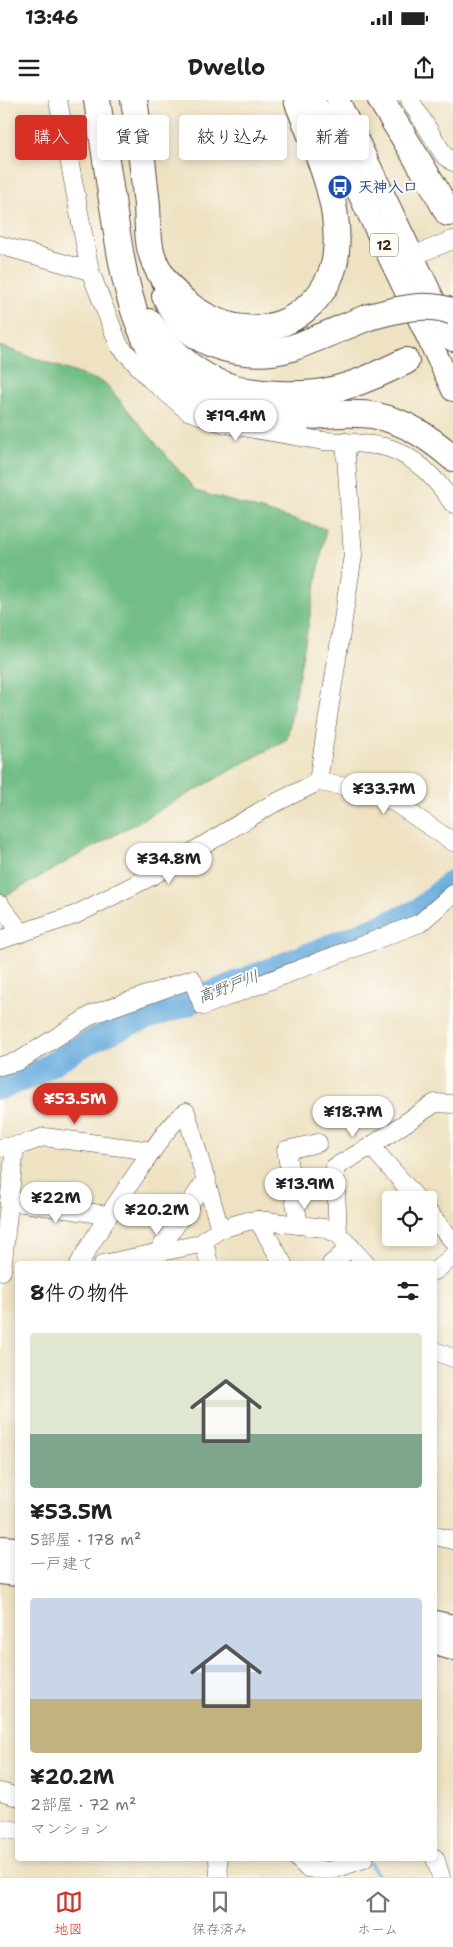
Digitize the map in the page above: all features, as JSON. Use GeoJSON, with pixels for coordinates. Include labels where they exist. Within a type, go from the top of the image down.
{"type":"FeatureCollection","features":[{"type":"Feature","properties":{"kind":"highway"},"geometry":{"type":"LineString","coordinates":[[97,100],[118,244],[125,277],[134,314],[144,341],[159,365],[180,386],[206,404],[234,414],[268,418],[377,416],[405,424],[429,438],[453,458]]}},
{"type":"Feature","properties":{"kind":"highway"},"geometry":{"type":"LineString","coordinates":[[134,100],[158,284],[171,309],[189,330],[212,344],[234,350],[262,352],[289,348],[369,317],[395,310],[423,307],[453,312]]}},
{"type":"Feature","properties":{"kind":"highway"},"geometry":{"type":"LineString","coordinates":[[153,257],[165,282],[179,297],[199,313],[220,323],[242,328],[264,328],[285,322],[304,311],[319,296],[330,276],[336,254],[337,231],[334,205],[326,177],[297,100]]}},
{"type":"Feature","properties":{"kind":"highway"},"geometry":{"type":"LineString","coordinates":[[380,100],[433,185],[448,213]]}},
{"type":"Feature","properties":{"kind":"highway"},"geometry":{"type":"LineString","coordinates":[[125,277],[147,320],[164,344],[210,379],[234,389],[260,394],[297,395],[335,389],[369,378],[406,361]]}},
{"type":"Feature","properties":{"kind":"highway"},"geometry":{"type":"LineString","coordinates":[[0,1549],[15,1550]]}},
{"type":"Feature","properties":{"kind":"highway"},"geometry":{"type":"LineString","coordinates":[[0,1571],[15,1573]]}},
{"type":"Feature","properties":{"kind":"highway"},"geometry":{"type":"LineString","coordinates":[[437,1624],[453,1628]]}},
{"type":"Feature","properties":{"kind":"highway"},"geometry":{"type":"LineString","coordinates":[[437,1643],[453,1647]]}},
{"type":"Feature","properties":{"kind":"main road","name":"12"},"geometry":{"type":"LineString","coordinates":[[314,100],[453,390]]}},
{"type":"Feature","properties":{"kind":"main road","name":"12"},"geometry":{"type":"LineString","coordinates":[[338,100],[453,340]]}},
{"type":"Feature","properties":{"kind":"street"},"geometry":{"type":"LineString","coordinates":[[58,100],[90,271],[119,345],[150,379],[188,411],[226,424],[323,441],[388,448],[422,466],[442,486],[453,504]]}},
{"type":"Feature","properties":{"kind":"street"},"geometry":{"type":"LineString","coordinates":[[410,100],[444,155],[453,162]]}},
{"type":"Feature","properties":{"kind":"street"},"geometry":{"type":"LineString","coordinates":[[392,264],[453,240]]}},
{"type":"Feature","properties":{"kind":"street"},"geometry":{"type":"LineString","coordinates":[[0,245],[90,271]]}},
{"type":"Feature","properties":{"kind":"street"},"geometry":{"type":"LineString","coordinates":[[318,782],[353,555],[346,442]]}},
{"type":"Feature","properties":{"kind":"street"},"geometry":{"type":"LineString","coordinates":[[0,940],[75,915],[152,876],[269,806],[318,782],[379,792],[453,842]]}},
{"type":"Feature","properties":{"kind":"street"},"geometry":{"type":"LineString","coordinates":[[0,1066],[19,1061],[93,1014],[192,979],[202,1006],[420,923],[453,894]]}},
{"type":"Feature","properties":{"kind":"street"},"geometry":{"type":"LineString","coordinates":[[0,905],[22,934]]}},
{"type":"Feature","properties":{"kind":"street"},"geometry":{"type":"LineString","coordinates":[[338,1234],[334,1167],[371,1146],[435,1103],[453,1104]]}},
{"type":"Feature","properties":{"kind":"street"},"geometry":{"type":"LineString","coordinates":[[81,1261],[108,1215],[152,1151],[176,1120],[186,1112],[220,1229]]}},
{"type":"Feature","properties":{"kind":"street"},"geometry":{"type":"LineString","coordinates":[[6,1271],[9,1200],[8,1147],[44,1137],[152,1151]]}},
{"type":"Feature","properties":{"kind":"street"},"geometry":{"type":"LineString","coordinates":[[299,1225],[286,1150],[318,1142]]}},
{"type":"Feature","properties":{"kind":"street"},"geometry":{"type":"LineString","coordinates":[[371,1146],[410,1191]]}},
{"type":"Feature","properties":{"kind":"street"},"geometry":{"type":"LineString","coordinates":[[158,1252],[206,1178]]}},
{"type":"Feature","properties":{"kind":"street"},"geometry":{"type":"LineString","coordinates":[[9,1200],[108,1215]]}},
{"type":"Feature","properties":{"kind":"street"},"geometry":{"type":"LineString","coordinates":[[258,1220],[281,1261]]}},
{"type":"Feature","properties":{"kind":"street"},"geometry":{"type":"LineString","coordinates":[[117,1261],[200,1244],[220,1229],[258,1220],[324,1228],[338,1234],[363,1261]]}},
{"type":"Feature","properties":{"kind":"street"},"geometry":{"type":"LineString","coordinates":[[437,1222],[453,1241]]}},
{"type":"Feature","properties":{"kind":"street"},"geometry":{"type":"LineString","coordinates":[[204,1241],[208,1261]]}},
{"type":"Feature","properties":{"kind":"street"},"geometry":{"type":"LineString","coordinates":[[335,1261],[351,1248]]}},
{"type":"Feature","properties":{"kind":"street"},"geometry":{"type":"LineString","coordinates":[[437,1269],[453,1256]]}},
{"type":"Feature","properties":{"kind":"street"},"geometry":{"type":"LineString","coordinates":[[437,1536],[453,1540]]}},
{"type":"Feature","properties":{"kind":"street"},"geometry":{"type":"LineString","coordinates":[[0,1792],[15,1796]]}},
{"type":"Feature","properties":{"kind":"street"},"geometry":{"type":"LineString","coordinates":[[0,1828],[15,1830]]}},
{"type":"Feature","properties":{"kind":"street"},"geometry":{"type":"LineString","coordinates":[[218,1861],[218,1877]]}},
{"type":"Feature","properties":{"kind":"street"},"geometry":{"type":"LineString","coordinates":[[300,1861],[307,1868],[330,1871],[358,1861]]}},
{"type":"Feature","properties":{"kind":"street"},"geometry":{"type":"LineString","coordinates":[[436,1861],[441,1877]]}},
{"type":"Feature","properties":{"kind":"green space"},"geometry":{"type":"Polygon","coordinates":[[[0,346],[105,383],[196,491],[326,529],[287,739],[0,899],[0,346]]]}},
{"type":"Feature","properties":{"kind":"waterway","name":"高野戸川"},"geometry":{"type":"LineString","coordinates":[[0,1088],[29,1077],[89,1042],[127,1025],[188,1004],[191,1001],[406,916],[420,909],[453,881]]}},
{"type":"Feature","properties":{"kind":"waterway"},"geometry":{"type":"LineString","coordinates":[[369,1862],[379,1877]]}},
{"type":"Feature","properties":{"kind":"place","name":"天神入口"},"geometry":{"type":"Point","coordinates":[340,187]}}]}
